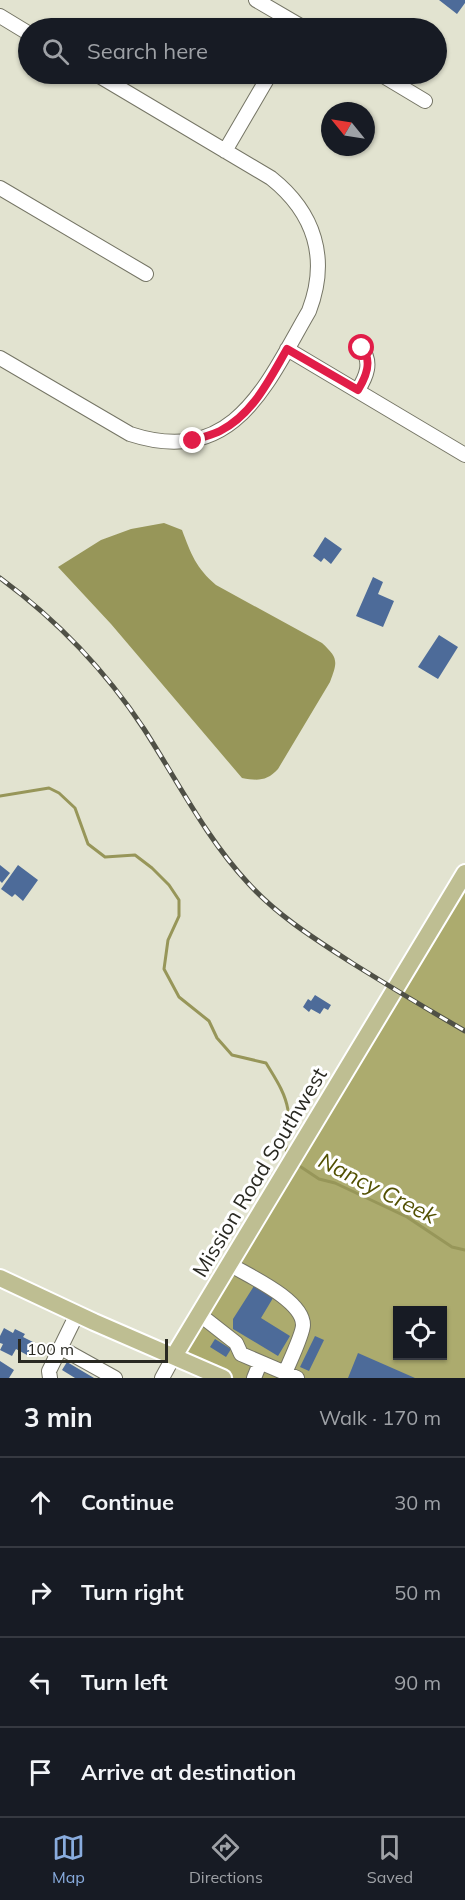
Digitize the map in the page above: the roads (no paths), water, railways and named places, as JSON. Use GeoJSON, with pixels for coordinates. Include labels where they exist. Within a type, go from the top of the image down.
{"type":"FeatureCollection","features":[{"type":"Feature","properties":{"kind":"main road","name":"Mission Road Southwest"},"geometry":{"type":"LineString","coordinates":[[174,1356],[465,873]]}},
{"type":"Feature","properties":{"kind":"main road"},"geometry":{"type":"LineString","coordinates":[[0,1278],[223,1378]]}},
{"type":"Feature","properties":{"kind":"street"},"geometry":{"type":"LineString","coordinates":[[256,0],[285,18]]}},
{"type":"Feature","properties":{"kind":"street"},"geometry":{"type":"LineString","coordinates":[[0,16],[18,27]]}},
{"type":"Feature","properties":{"kind":"street"},"geometry":{"type":"LineString","coordinates":[[0,358],[130,434],[150,441],[171,444],[193,441],[238,419],[261,394],[309,311],[316,288],[319,262],[312,230],[299,205],[290,194],[272,178],[113,84]]}},
{"type":"Feature","properties":{"kind":"street"},"geometry":{"type":"LineString","coordinates":[[225,151],[264,84]]}},
{"type":"Feature","properties":{"kind":"street"},"geometry":{"type":"LineString","coordinates":[[397,84],[425,101]]}},
{"type":"Feature","properties":{"kind":"street"},"geometry":{"type":"LineString","coordinates":[[0,188],[146,274]]}},
{"type":"Feature","properties":{"kind":"street"},"geometry":{"type":"LineString","coordinates":[[358,390],[368,367],[368,358],[362,348]]}},
{"type":"Feature","properties":{"kind":"street"},"geometry":{"type":"LineString","coordinates":[[287,349],[465,456]]}},
{"type":"Feature","properties":{"kind":"street"},"geometry":{"type":"LineString","coordinates":[[199,1314],[236,1343],[241,1354],[291,1376],[303,1327],[301,1314],[281,1294],[230,1264]]}},
{"type":"Feature","properties":{"kind":"street"},"geometry":{"type":"LineString","coordinates":[[50,1378],[49,1371],[77,1314]]}},
{"type":"Feature","properties":{"kind":"street"},"geometry":{"type":"LineString","coordinates":[[61,1348],[114,1378]]}},
{"type":"Feature","properties":{"kind":"street","name":"Mission Road Southwest"},"geometry":{"type":"LineString","coordinates":[[162,1378],[174,1356]]}},
{"type":"Feature","properties":{"kind":"street"},"geometry":{"type":"LineString","coordinates":[[254,1378],[260,1362]]}},
{"type":"Feature","properties":{"kind":"waterway","name":"Nancy Creek"},"geometry":{"type":"LineString","coordinates":[[0,796],[49,788],[59,793],[75,808],[88,844],[105,857],[135,855],[169,885],[179,900],[179,916],[168,940],[164,969],[179,997],[209,1021],[217,1038],[232,1055],[266,1063],[287,1103],[289,1116],[286,1151],[288,1156]]}},
{"type":"Feature","properties":{"kind":"waterway","name":"Nancy Creek"},"geometry":{"type":"LineString","coordinates":[[298,1165],[319,1179],[335,1183],[407,1217],[452,1247],[465,1250]]}},
{"type":"Feature","properties":{"kind":"railway"},"geometry":{"type":"LineString","coordinates":[[0,578],[41,611],[79,647],[113,686],[144,729],[219,847],[260,895],[324,945],[465,1031]]}}]}
